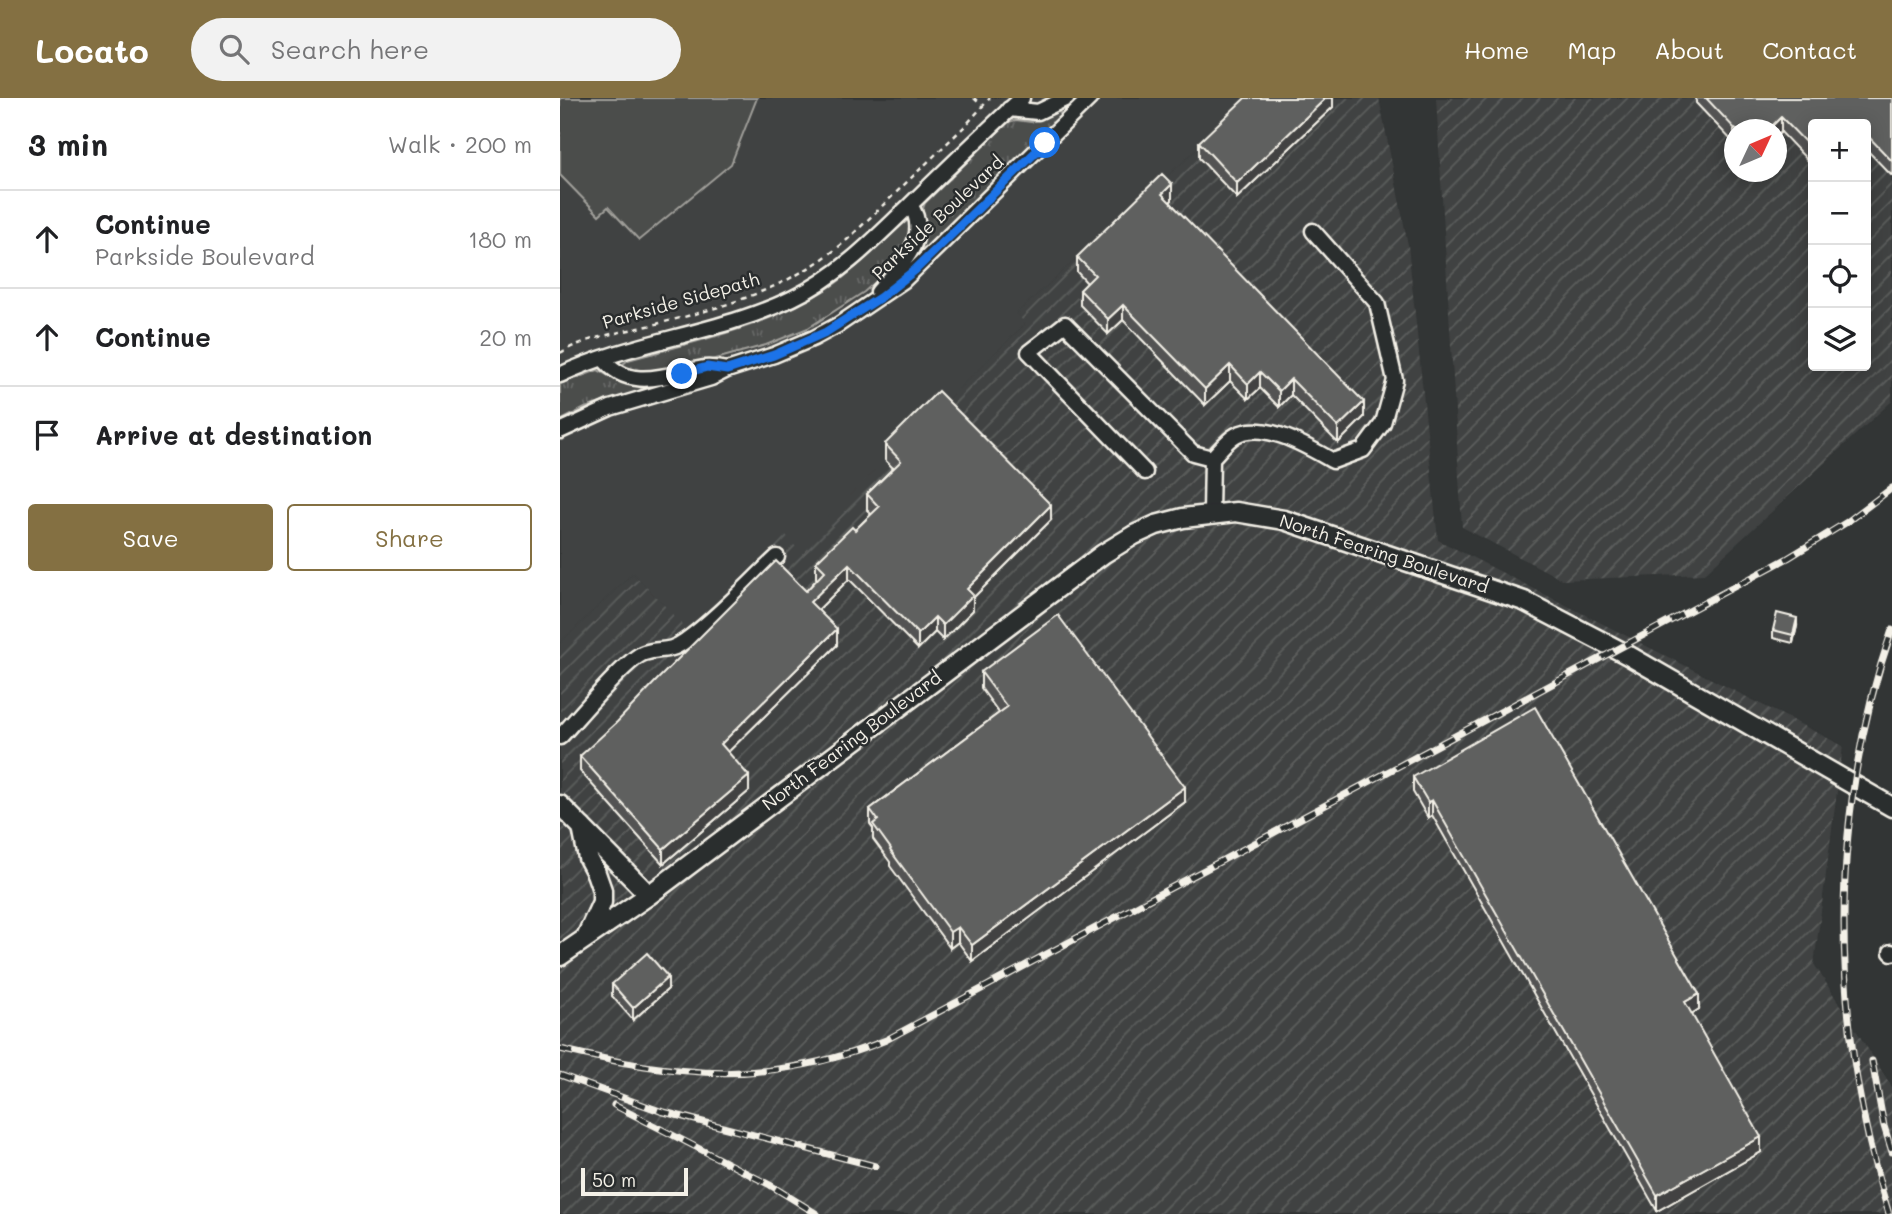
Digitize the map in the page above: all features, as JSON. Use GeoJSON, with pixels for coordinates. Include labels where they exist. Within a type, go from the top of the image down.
{"type":"FeatureCollection","features":[{"type":"Feature","properties":{"kind":"main road","name":"North Fearing Boulevard"},"geometry":{"type":"LineString","coordinates":[[560,956],[649,895],[1104,554],[1156,525],[1210,513],[1236,512],[1284,520],[1524,601],[1626,654],[1892,807]]}},
{"type":"Feature","properties":{"kind":"main road"},"geometry":{"type":"LineString","coordinates":[[560,805],[649,895]]}},
{"type":"Feature","properties":{"kind":"main road"},"geometry":{"type":"LineString","coordinates":[[582,827],[588,858],[602,890],[602,902],[585,939]]}},
{"type":"Feature","properties":{"kind":"street","name":"Parkside Boulevard"},"geometry":{"type":"LineString","coordinates":[[560,375],[603,358],[741,319],[792,299],[825,280],[846,265],[1022,98]]}},
{"type":"Feature","properties":{"kind":"street"},"geometry":{"type":"LineString","coordinates":[[1009,109],[1038,112],[1067,98]]}},
{"type":"Feature","properties":{"kind":"street","name":"Parkside Boulevard"},"geometry":{"type":"LineString","coordinates":[[560,431],[598,412],[711,378],[801,345],[832,329],[892,290],[915,270],[1090,98]]}},
{"type":"Feature","properties":{"kind":"street"},"geometry":{"type":"LineString","coordinates":[[866,306],[911,251],[917,233],[917,218],[910,205]]}},
{"type":"Feature","properties":{"kind":"street"},"geometry":{"type":"LineString","coordinates":[[1210,513],[1212,458],[1235,436],[1251,430],[1289,438],[1333,460],[1363,450],[1383,423],[1395,380],[1377,303],[1313,231]]}},
{"type":"Feature","properties":{"kind":"street"},"geometry":{"type":"LineString","coordinates":[[1145,472],[1029,352],[1065,324],[1193,453],[1212,458]]}},
{"type":"Feature","properties":{"kind":"street"},"geometry":{"type":"LineString","coordinates":[[603,358],[618,372],[637,378],[670,377],[707,367],[727,370]]}},
{"type":"Feature","properties":{"kind":"street"},"geometry":{"type":"LineString","coordinates":[[560,737],[617,675],[643,653],[674,649],[699,631],[777,557]]}},
{"type":"Feature","properties":{"kind":"path"},"geometry":{"type":"LineString","coordinates":[[974,98],[983,107]]}},
{"type":"Feature","properties":{"kind":"path","name":"Parkside Sidepath"},"geometry":{"type":"LineString","coordinates":[[560,353],[606,334],[647,326],[748,297],[790,279],[841,246],[990,98]]}},
{"type":"Feature","properties":{"kind":"shaded area"},"geometry":{"type":"Polygon","coordinates":[[[560,98],[1253,98],[1017,313],[1026,323],[796,548],[786,536],[690,633],[633,573],[560,643],[560,98]]]}},
{"type":"Feature","properties":{"kind":"shaded area"},"geometry":{"type":"Polygon","coordinates":[[[1253,98],[1379,98],[1408,245],[1438,540],[1843,746],[1814,964],[1892,1087],[1892,1214],[560,1214],[560,643],[633,573],[691,633],[786,535],[796,547],[1025,324],[1017,313],[1253,98]]]}},
{"type":"Feature","properties":{"kind":"shaded area"},"geometry":{"type":"Polygon","coordinates":[[[1436,98],[1892,98],[1892,401],[1704,574],[1563,580],[1462,527],[1436,98]]]}},
{"type":"Feature","properties":{"kind":"green space"},"geometry":{"type":"Polygon","coordinates":[[[560,98],[757,98],[731,164],[639,240],[608,207],[599,215],[560,175],[560,98]]]}},
{"type":"Feature","properties":{"kind":"green space"},"geometry":{"type":"Polygon","coordinates":[[[1057,112],[1061,113],[1061,116],[927,247],[921,248],[925,203],[1008,122],[1031,122],[1057,112]]]}},
{"type":"Feature","properties":{"kind":"green space"},"geometry":{"type":"Polygon","coordinates":[[[908,220],[911,224],[909,244],[899,261],[864,292],[808,328],[766,345],[662,374],[630,370],[622,365],[628,360],[758,323],[807,301],[851,272],[908,220]]]}},
{"type":"Feature","properties":{"kind":"green space"},"geometry":{"type":"Polygon","coordinates":[[[598,370],[620,382],[643,387],[639,391],[585,408],[560,421],[560,384],[598,370]]]}},
{"type":"Feature","properties":{"kind":"building"},"geometry":{"type":"Polygon","coordinates":[[[1245,98],[1326,98],[1237,183],[1199,142],[1245,98]]]}},
{"type":"Feature","properties":{"kind":"building"},"geometry":{"type":"Polygon","coordinates":[[[1706,98],[1892,98],[1892,159],[1871,139],[1871,119],[1808,119],[1808,145],[1787,123],[1787,119],[1781,117],[1726,119],[1706,98]]]}},
{"type":"Feature","properties":{"kind":"building"},"geometry":{"type":"Polygon","coordinates":[[[1162,174],[1172,184],[1162,194],[1364,402],[1338,427],[1291,379],[1279,391],[1260,372],[1248,384],[1230,365],[1205,389],[1123,305],[1108,319],[1080,290],[1095,275],[1077,257],[1162,174]]]}},
{"type":"Feature","properties":{"kind":"building"},"geometry":{"type":"Polygon","coordinates":[[[938,391],[1051,505],[967,589],[973,595],[943,625],[935,617],[918,634],[849,564],[810,602],[837,629],[721,744],[749,776],[663,849],[580,756],[776,561],[806,591],[825,571],[816,562],[852,527],[855,530],[879,507],[867,494],[901,461],[885,444],[938,391]]]}},
{"type":"Feature","properties":{"kind":"building"},"geometry":{"type":"Polygon","coordinates":[[[1777,613],[1797,618],[1793,635],[1773,630],[1777,613]]]}},
{"type":"Feature","properties":{"kind":"building"},"geometry":{"type":"Polygon","coordinates":[[[1058,615],[1185,787],[972,945],[958,927],[950,932],[873,824],[878,820],[870,809],[1007,707],[981,672],[1058,615]]]}},
{"type":"Feature","properties":{"kind":"building"},"geometry":{"type":"Polygon","coordinates":[[[1535,707],[1699,994],[1685,1002],[1761,1137],[1657,1195],[1432,800],[1428,802],[1413,777],[1535,707]]]}},
{"type":"Feature","properties":{"kind":"building"},"geometry":{"type":"Polygon","coordinates":[[[647,953],[668,977],[633,1008],[612,984],[647,953]]]}},
{"type":"Feature","properties":{"kind":"railway"},"geometry":{"type":"LineString","coordinates":[[560,1049],[645,1066],[724,1073],[803,1065],[844,1055],[886,1040],[1788,558],[1847,522],[1892,488]]}},
{"type":"Feature","properties":{"kind":"railway"},"geometry":{"type":"LineString","coordinates":[[1889,1214],[1855,1069],[1847,996],[1844,922],[1847,848],[1856,774],[1871,701],[1892,630]]}},
{"type":"Feature","properties":{"kind":"railway"},"geometry":{"type":"LineString","coordinates":[[1872,1061],[1884,1126],[1892,1152]]}},
{"type":"Feature","properties":{"kind":"railway"},"geometry":{"type":"LineString","coordinates":[[560,1075],[660,1111],[875,1166]]}},
{"type":"Feature","properties":{"kind":"railway"},"geometry":{"type":"LineString","coordinates":[[614,1105],[770,1185],[817,1214]]}},
{"type":"Feature","properties":{"kind":"route"},"geometry":{"type":"LineString","coordinates":[[682,374],[707,367],[727,370],[801,345],[892,290],[1045,143]]}}]}
